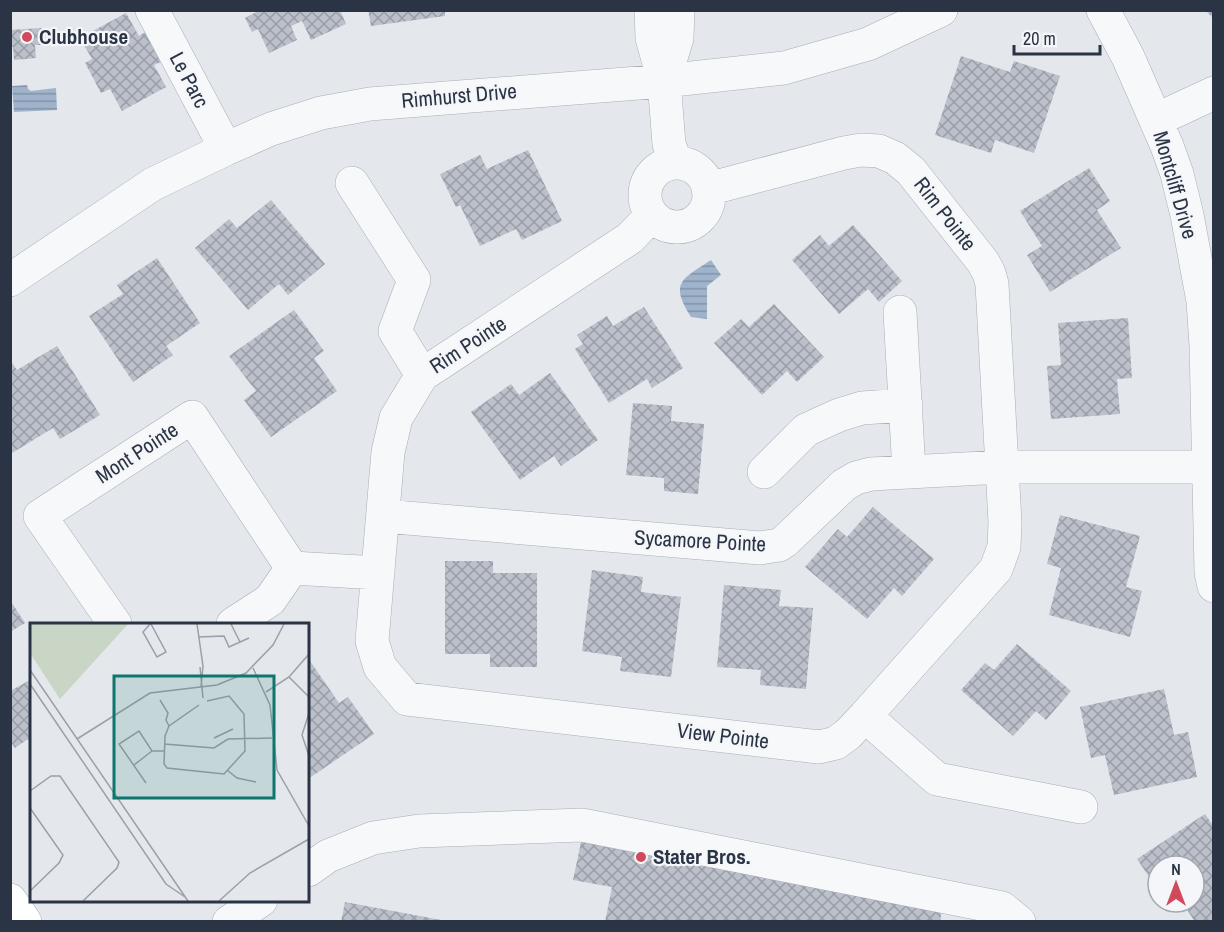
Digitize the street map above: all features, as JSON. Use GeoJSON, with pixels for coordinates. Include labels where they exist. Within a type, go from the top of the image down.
{"type":"FeatureCollection","features":[{"type":"Feature","properties":{"kind":"main road"},"geometry":{"type":"LineString","coordinates":[[10,900],[25,921]]}},
{"type":"Feature","properties":{"kind":"street","name":"Le Parc"},"geometry":{"type":"LineString","coordinates":[[152,10],[226,148]]}},
{"type":"Feature","properties":{"kind":"street"},"geometry":{"type":"LineString","coordinates":[[651,10],[652,38],[664,81],[669,144],[676,163]]}},
{"type":"Feature","properties":{"kind":"street"},"geometry":{"type":"LineString","coordinates":[[664,81],[677,38],[678,10]]}},
{"type":"Feature","properties":{"kind":"street","name":"Rimhurst Drive"},"geometry":{"type":"LineString","coordinates":[[10,280],[153,184],[226,148],[271,129],[321,113],[370,104],[664,81],[784,68],[868,44],[942,10]]}},
{"type":"Feature","properties":{"kind":"street","name":"Montcliff Drive"},"geometry":{"type":"LineString","coordinates":[[1103,10],[1128,57],[1167,146],[1187,215],[1203,301],[1211,572],[1214,586]]}},
{"type":"Feature","properties":{"kind":"street"},"geometry":{"type":"LineString","coordinates":[[1156,120],[1214,93]]}},
{"type":"Feature","properties":{"kind":"street","name":"Rim Pointe"},"geometry":{"type":"LineString","coordinates":[[708,189],[861,150],[879,151],[895,158],[911,171],[983,262],[992,284],[1002,467]]}},
{"type":"Feature","properties":{"kind":"street"},"geometry":{"type":"LineString","coordinates":[[684,163],[697,170],[706,181],[708,189],[706,210],[697,221],[684,227],[669,227],[656,221],[647,210],[644,195],[647,181],[656,170],[669,164],[684,163]]}},
{"type":"Feature","properties":{"kind":"street"},"geometry":{"type":"LineString","coordinates":[[352,183],[414,280],[395,332],[422,375]]}},
{"type":"Feature","properties":{"kind":"street","name":"Rim Pointe"},"geometry":{"type":"LineString","coordinates":[[378,573],[388,452],[396,418],[422,375],[630,238],[651,216]]}},
{"type":"Feature","properties":{"kind":"street"},"geometry":{"type":"LineString","coordinates":[[900,312],[909,472]]}},
{"type":"Feature","properties":{"kind":"street"},"geometry":{"type":"LineString","coordinates":[[764,472],[806,430],[839,415],[862,408],[906,405]]}},
{"type":"Feature","properties":{"kind":"street","name":"Mont Pointe"},"geometry":{"type":"LineString","coordinates":[[114,623],[40,516],[192,417],[292,568]]}},
{"type":"Feature","properties":{"kind":"street","name":"Sycamore Pointe"},"geometry":{"type":"LineString","coordinates":[[383,516],[760,548],[779,545],[785,541],[844,485],[856,478],[871,474],[1002,467],[1209,467]]}},
{"type":"Feature","properties":{"kind":"street","name":"View Pointe"},"geometry":{"type":"LineString","coordinates":[[378,573],[372,641],[381,667],[407,699],[819,747],[836,743],[848,734],[996,569],[1004,548],[1002,467]]}},
{"type":"Feature","properties":{"kind":"street"},"geometry":{"type":"LineString","coordinates":[[235,623],[270,600],[292,568],[378,573]]}},
{"type":"Feature","properties":{"kind":"street"},"geometry":{"type":"LineString","coordinates":[[865,716],[937,779],[1081,807]]}},
{"type":"Feature","properties":{"kind":"street"},"geometry":{"type":"LineString","coordinates":[[309,869],[328,856],[373,838],[419,831],[582,825],[1002,908],[1019,921]]}},
{"type":"Feature","properties":{"kind":"street"},"geometry":{"type":"LineString","coordinates":[[229,921],[258,902]]}},
{"type":"Feature","properties":{"kind":"water"},"geometry":{"type":"Polygon","coordinates":[[[27,85],[31,91],[56,88],[57,110],[14,112],[12,86],[27,85]]]}},
{"type":"Feature","properties":{"kind":"water"},"geometry":{"type":"Polygon","coordinates":[[[711,260],[721,275],[707,286],[707,319],[691,317],[681,296],[682,283],[686,277],[711,260]]]}},
{"type":"Feature","properties":{"kind":"building"},"geometry":{"type":"Polygon","coordinates":[[[260,10],[340,10],[346,24],[311,40],[302,21],[291,26],[297,40],[269,53],[258,29],[252,32],[245,18],[260,10]]]}},
{"type":"Feature","properties":{"kind":"building"},"geometry":{"type":"Polygon","coordinates":[[[368,10],[445,10],[445,16],[371,26],[368,10]]]}},
{"type":"Feature","properties":{"kind":"building"},"geometry":{"type":"Polygon","coordinates":[[[1205,10],[1214,10],[1214,19],[1205,10]]]}},
{"type":"Feature","properties":{"kind":"building"},"geometry":{"type":"Polygon","coordinates":[[[126,13],[139,36],[145,32],[161,62],[154,65],[166,87],[122,111],[110,89],[101,93],[85,63],[92,59],[80,38],[126,13]]]}},
{"type":"Feature","properties":{"kind":"building","name":"Clubhouse"},"geometry":{"type":"Polygon","coordinates":[[[42,28],[43,45],[35,45],[36,58],[14,60],[13,47],[10,47],[10,30],[42,28]]]}},
{"type":"Feature","properties":{"kind":"building"},"geometry":{"type":"Polygon","coordinates":[[[961,56],[1010,72],[1014,61],[1060,76],[1034,153],[995,140],[991,153],[935,135],[961,56]]]}},
{"type":"Feature","properties":{"kind":"building"},"geometry":{"type":"Polygon","coordinates":[[[528,150],[562,221],[522,240],[516,229],[480,246],[460,205],[456,207],[440,174],[480,155],[487,169],[528,150]]]}},
{"type":"Feature","properties":{"kind":"building"},"geometry":{"type":"Polygon","coordinates":[[[1089,168],[1110,201],[1097,210],[1121,248],[1050,292],[1027,255],[1042,246],[1020,211],[1089,168]]]}},
{"type":"Feature","properties":{"kind":"building"},"geometry":{"type":"Polygon","coordinates":[[[271,200],[325,264],[288,295],[279,284],[248,310],[195,248],[229,219],[237,228],[271,200]]]}},
{"type":"Feature","properties":{"kind":"building"},"geometry":{"type":"Polygon","coordinates":[[[853,225],[902,281],[879,302],[868,289],[839,314],[792,260],[820,235],[829,246],[853,225]]]}},
{"type":"Feature","properties":{"kind":"building"},"geometry":{"type":"Polygon","coordinates":[[[157,258],[200,323],[166,346],[173,355],[133,382],[89,316],[123,294],[117,285],[157,258]]]}},
{"type":"Feature","properties":{"kind":"building"},"geometry":{"type":"Polygon","coordinates":[[[774,304],[824,357],[797,382],[787,371],[762,395],[714,343],[741,319],[749,327],[774,304]]]}},
{"type":"Feature","properties":{"kind":"building"},"geometry":{"type":"Polygon","coordinates":[[[644,307],[683,368],[652,388],[647,379],[609,403],[575,349],[583,344],[577,335],[607,316],[613,326],[644,307]]]}},
{"type":"Feature","properties":{"kind":"building"},"geometry":{"type":"Polygon","coordinates":[[[294,310],[324,351],[314,358],[337,391],[271,437],[244,400],[256,391],[229,356],[294,310]]]}},
{"type":"Feature","properties":{"kind":"building"},"geometry":{"type":"Polygon","coordinates":[[[1128,318],[1132,378],[1117,379],[1120,414],[1051,419],[1047,366],[1061,365],[1058,323],[1128,318]]]}},
{"type":"Feature","properties":{"kind":"building"},"geometry":{"type":"Polygon","coordinates":[[[57,346],[100,415],[60,439],[53,428],[12,453],[10,451],[10,360],[17,370],[57,346]]]}},
{"type":"Feature","properties":{"kind":"building"},"geometry":{"type":"Polygon","coordinates":[[[550,373],[598,440],[561,466],[554,456],[520,480],[471,412],[511,384],[519,395],[550,373]]]}},
{"type":"Feature","properties":{"kind":"building"},"geometry":{"type":"Polygon","coordinates":[[[633,403],[672,406],[671,421],[704,424],[698,494],[664,491],[664,478],[626,475],[633,403]]]}},
{"type":"Feature","properties":{"kind":"building"},"geometry":{"type":"Polygon","coordinates":[[[873,507],[934,559],[902,596],[894,588],[867,619],[805,567],[838,529],[847,537],[873,507]]]}},
{"type":"Feature","properties":{"kind":"building"},"geometry":{"type":"Polygon","coordinates":[[[1060,515],[1140,536],[1126,587],[1142,591],[1130,637],[1049,615],[1061,568],[1047,564],[1060,515]]]}},
{"type":"Feature","properties":{"kind":"building"},"geometry":{"type":"Polygon","coordinates":[[[445,561],[493,561],[493,573],[537,573],[537,667],[490,667],[490,654],[445,654],[445,561]]]}},
{"type":"Feature","properties":{"kind":"building"},"geometry":{"type":"Polygon","coordinates":[[[592,570],[643,577],[641,592],[681,597],[671,677],[620,671],[622,657],[582,651],[592,570]]]}},
{"type":"Feature","properties":{"kind":"building"},"geometry":{"type":"Polygon","coordinates":[[[724,585],[781,590],[779,606],[813,608],[806,689],[760,685],[761,670],[717,667],[724,585]]]}},
{"type":"Feature","properties":{"kind":"building"},"geometry":{"type":"Polygon","coordinates":[[[10,600],[25,623],[10,632],[10,600]]]}},
{"type":"Feature","properties":{"kind":"building"},"geometry":{"type":"Polygon","coordinates":[[[1017,644],[1071,691],[1046,720],[1036,711],[1013,736],[961,690],[985,663],[994,670],[1017,644]]]}},
{"type":"Feature","properties":{"kind":"building"},"geometry":{"type":"Polygon","coordinates":[[[309,659],[339,703],[348,697],[374,734],[309,778],[309,659]]]}},
{"type":"Feature","properties":{"kind":"building"},"geometry":{"type":"Polygon","coordinates":[[[30,680],[30,742],[28,739],[15,748],[10,741],[10,691],[30,680]]]}},
{"type":"Feature","properties":{"kind":"building"},"geometry":{"type":"Polygon","coordinates":[[[1164,689],[1174,735],[1188,732],[1197,777],[1114,795],[1105,755],[1091,758],[1080,707],[1164,689]]]}},
{"type":"Feature","properties":{"kind":"building"},"geometry":{"type":"Polygon","coordinates":[[[1205,814],[1214,827],[1214,918],[1209,922],[1195,922],[1190,914],[1206,914],[1206,854],[1146,854],[1146,872],[1137,859],[1205,814]]]}},
{"type":"Feature","properties":{"kind":"building","name":"Stater Bros."},"geometry":{"type":"Polygon","coordinates":[[[583,833],[943,903],[940,922],[605,922],[612,887],[573,880],[583,833]]]}},
{"type":"Feature","properties":{"kind":"building"},"geometry":{"type":"Polygon","coordinates":[[[345,902],[441,920],[441,922],[341,922],[345,902]]]}},
{"type":"Feature","properties":{"kind":"place","name":"Clubhouse"},"geometry":{"type":"Point","coordinates":[27,37]}},
{"type":"Feature","properties":{"kind":"place","name":"Stater Bros."},"geometry":{"type":"Point","coordinates":[641,857]}}]}
